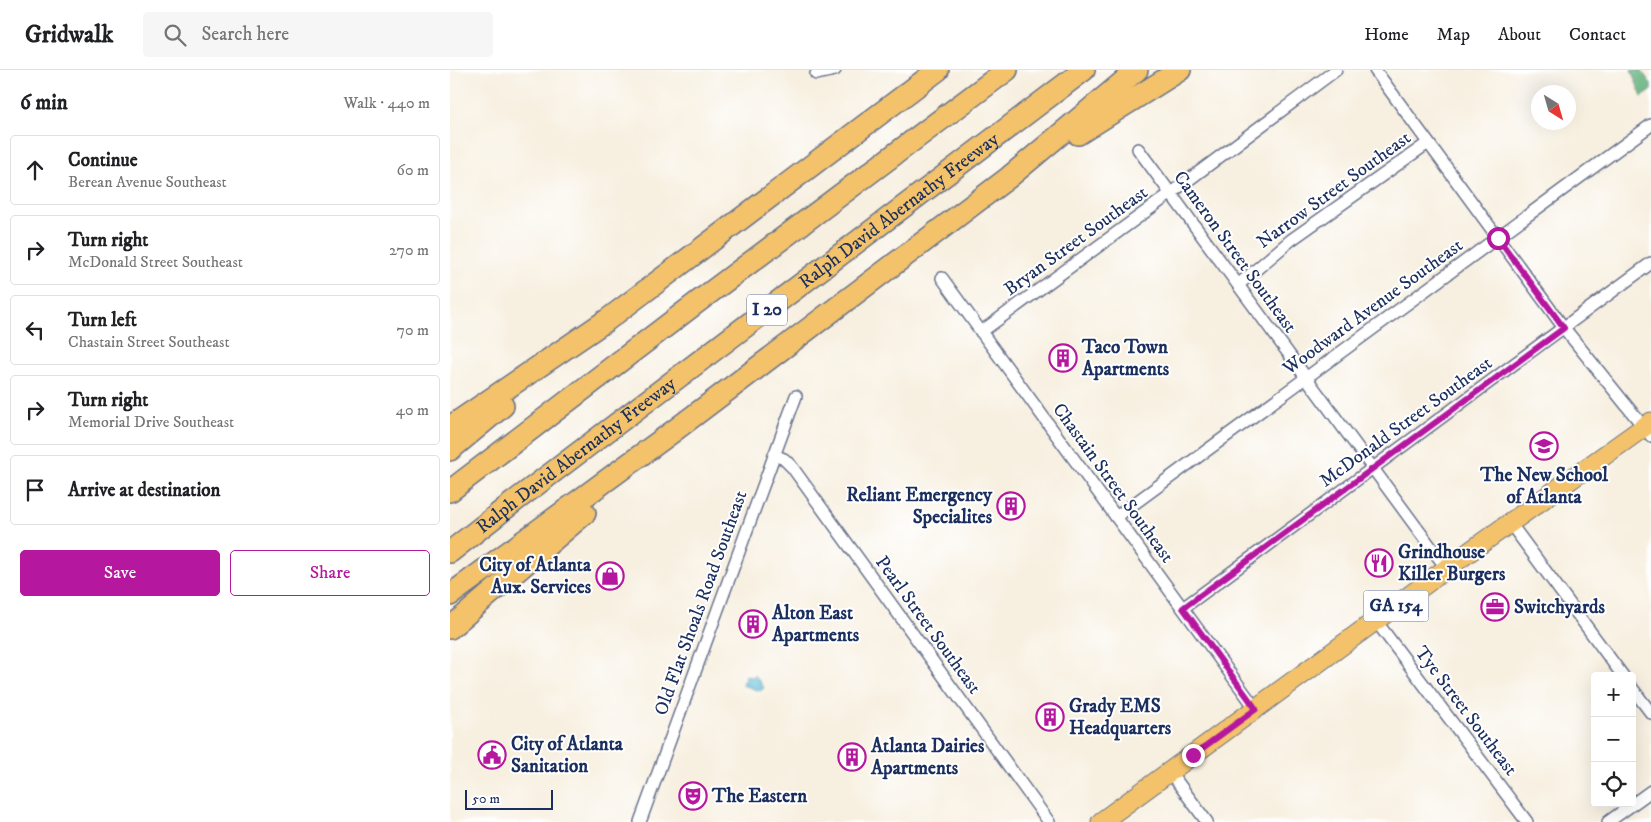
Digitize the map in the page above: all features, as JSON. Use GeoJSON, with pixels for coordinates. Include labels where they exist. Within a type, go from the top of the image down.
{"type":"FeatureCollection","features":[{"type":"Feature","properties":{"kind":"highway"},"geometry":{"type":"LineString","coordinates":[[450,450],[607,320],[938,70]]}},
{"type":"Feature","properties":{"kind":"highway","name":"I 20"},"geometry":{"type":"LineString","coordinates":[[450,491],[1007,70]]}},
{"type":"Feature","properties":{"kind":"highway","name":"Ralph David Abernathy Freeway"},"geometry":{"type":"LineString","coordinates":[[450,552],[1084,70]]}},
{"type":"Feature","properties":{"kind":"highway"},"geometry":{"type":"LineString","coordinates":[[450,595],[671,433],[1008,178],[1137,70]]}},
{"type":"Feature","properties":{"kind":"highway"},"geometry":{"type":"LineString","coordinates":[[1008,178],[1180,70]]}},
{"type":"Feature","properties":{"kind":"highway"},"geometry":{"type":"LineString","coordinates":[[450,427],[607,320]]}},
{"type":"Feature","properties":{"kind":"highway"},"geometry":{"type":"LineString","coordinates":[[450,628],[628,476],[671,433]]}},
{"type":"Feature","properties":{"kind":"main road","name":"GA 154"},"geometry":{"type":"LineString","coordinates":[[1101,822],[1510,523],[1649,429]]}},
{"type":"Feature","properties":{"kind":"street"},"geometry":{"type":"LineString","coordinates":[[816,74],[835,70]]}},
{"type":"Feature","properties":{"kind":"street","name":"Bryan Street Southeast"},"geometry":{"type":"LineString","coordinates":[[981,332],[1336,70]]}},
{"type":"Feature","properties":{"kind":"street"},"geometry":{"type":"LineString","coordinates":[[1375,70],[1564,328],[1649,429]]}},
{"type":"Feature","properties":{"kind":"street","name":"Woodward Avenue Southeast"},"geometry":{"type":"LineString","coordinates":[[1116,517],[1651,125]]}},
{"type":"Feature","properties":{"kind":"street","name":"Narrow Street Southeast"},"geometry":{"type":"LineString","coordinates":[[1238,285],[1291,240],[1428,142]]}},
{"type":"Feature","properties":{"kind":"street","name":"Cameron Street Southeast"},"geometry":{"type":"LineString","coordinates":[[1138,149],[1447,569]]}},
{"type":"Feature","properties":{"kind":"street","name":"McDonald Street Southeast"},"geometry":{"type":"LineString","coordinates":[[1183,608],[1651,263]]}},
{"type":"Feature","properties":{"kind":"street","name":"Chastain Street Southeast"},"geometry":{"type":"LineString","coordinates":[[942,278],[1256,709]]}},
{"type":"Feature","properties":{"kind":"street","name":"Old Flat Shoals Road Southeast"},"geometry":{"type":"LineString","coordinates":[[640,822],[796,396]]}},
{"type":"Feature","properties":{"kind":"street","name":"Pearl Street Southeast"},"geometry":{"type":"LineString","coordinates":[[774,455],[784,459],[798,475],[1049,822]]}},
{"type":"Feature","properties":{"kind":"street"},"geometry":{"type":"LineString","coordinates":[[1510,523],[1620,672]]}},
{"type":"Feature","properties":{"kind":"street","name":"Tye Street Southeast"},"geometry":{"type":"LineString","coordinates":[[1376,621],[1527,822]]}},
{"type":"Feature","properties":{"kind":"street"},"geometry":{"type":"LineString","coordinates":[[1636,693],[1651,714]]}},
{"type":"Feature","properties":{"kind":"street"},"geometry":{"type":"LineString","coordinates":[[1170,772],[1207,822]]}},
{"type":"Feature","properties":{"kind":"street"},"geometry":{"type":"LineString","coordinates":[[1608,822],[1651,791]]}},
{"type":"Feature","properties":{"kind":"green space"},"geometry":{"type":"Polygon","coordinates":[[[1631,70],[1641,70],[1651,84],[1651,91],[1642,97],[1631,70]]]}},
{"type":"Feature","properties":{"kind":"water"},"geometry":{"type":"Polygon","coordinates":[[[746,675],[752,677],[755,675],[764,688],[760,691],[742,685],[746,675]]]}},
{"type":"Feature","properties":{"kind":"place","name":"Taco Town Apartments"},"geometry":{"type":"Point","coordinates":[1063,358]}},
{"type":"Feature","properties":{"kind":"place","name":"The New School of Atlanta"},"geometry":{"type":"Point","coordinates":[1544,446]}},
{"type":"Feature","properties":{"kind":"place","name":"Reliant Emergency Specialites"},"geometry":{"type":"Point","coordinates":[1011,506]}},
{"type":"Feature","properties":{"kind":"place","name":"Grindhouse Killer Burgers"},"geometry":{"type":"Point","coordinates":[1379,563]}},
{"type":"Feature","properties":{"kind":"place","name":"City of Atlanta Aux. Services"},"geometry":{"type":"Point","coordinates":[610,576]}},
{"type":"Feature","properties":{"kind":"place","name":"Switchyards"},"geometry":{"type":"Point","coordinates":[1495,607]}},
{"type":"Feature","properties":{"kind":"place","name":"Alton East Apartments"},"geometry":{"type":"Point","coordinates":[753,624]}},
{"type":"Feature","properties":{"kind":"place","name":"Grady EMS Headquarters"},"geometry":{"type":"Point","coordinates":[1050,717]}},
{"type":"Feature","properties":{"kind":"place","name":"City of Atlanta Sanitation"},"geometry":{"type":"Point","coordinates":[492,755]}},
{"type":"Feature","properties":{"kind":"place","name":"Atlanta Dairies Apartments"},"geometry":{"type":"Point","coordinates":[852,757]}},
{"type":"Feature","properties":{"kind":"place","name":"The Eastern"},"geometry":{"type":"Point","coordinates":[693,796]}},
{"type":"Feature","properties":{"kind":"route"},"geometry":{"type":"LineString","coordinates":[[1193,755],[1256,709],[1183,608],[1564,328],[1498,238]]}}]}
